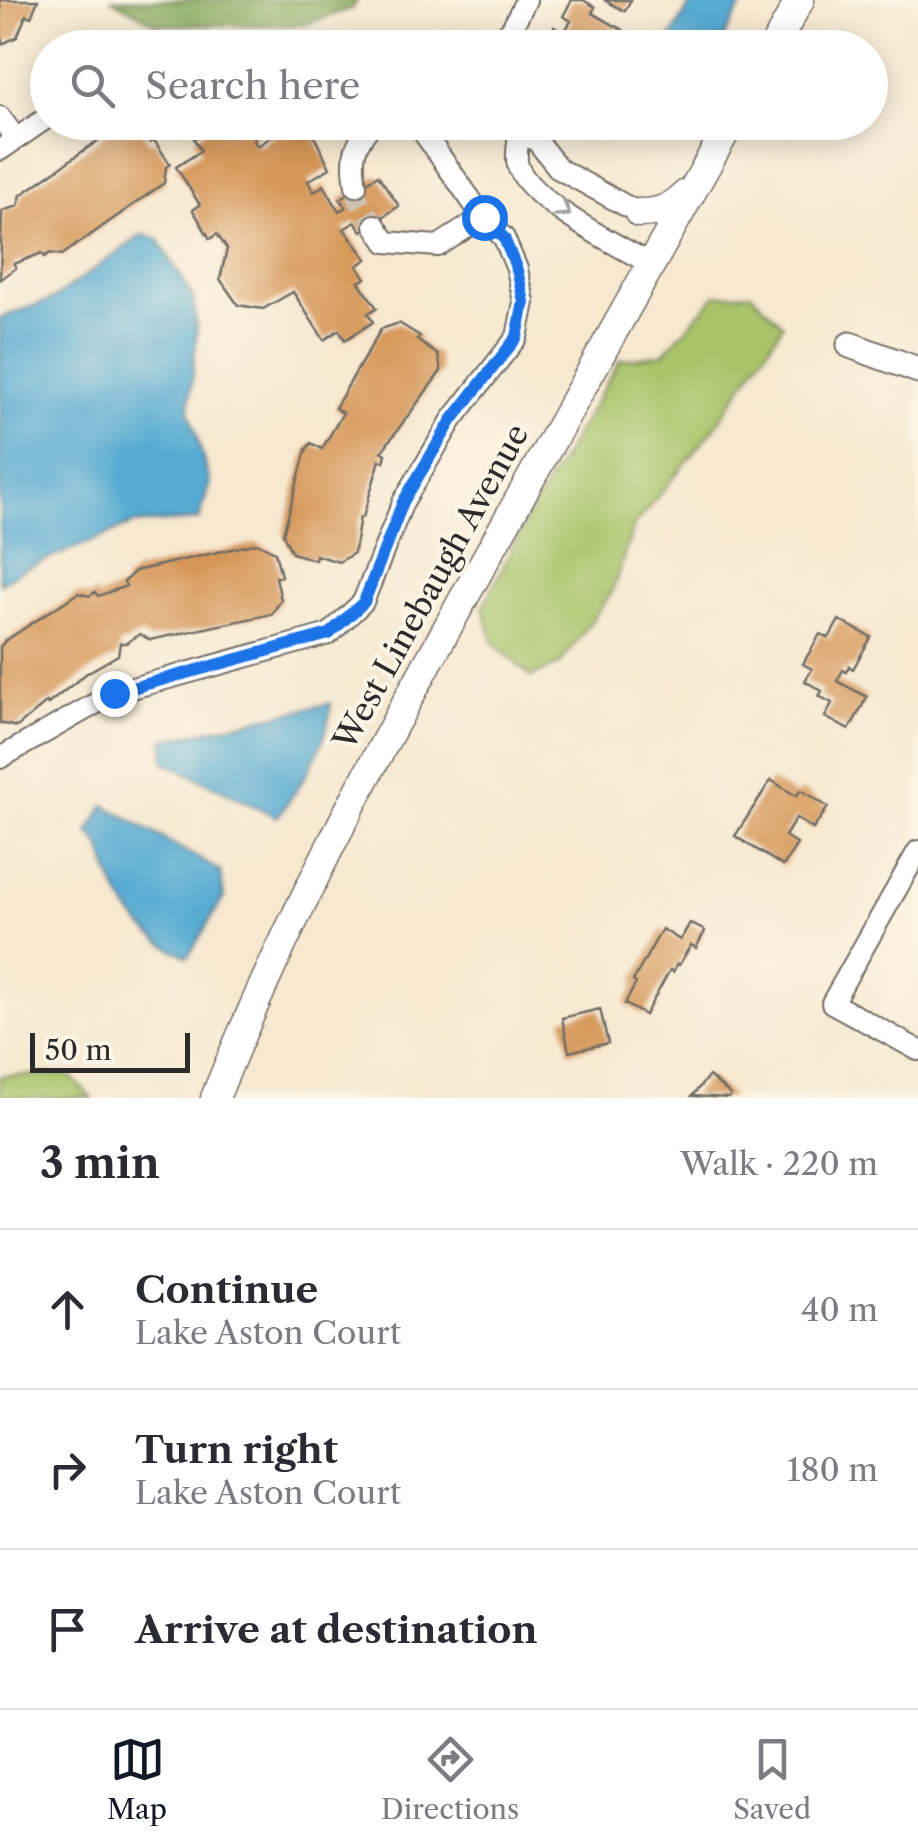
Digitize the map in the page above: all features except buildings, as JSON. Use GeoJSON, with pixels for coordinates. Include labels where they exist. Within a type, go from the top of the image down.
{"type":"FeatureCollection","features":[{"type":"Feature","properties":{"kind":"main road"},"geometry":{"type":"LineString","coordinates":[[783,30],[800,0]]}},
{"type":"Feature","properties":{"kind":"main road","name":"West Linebaugh Avenue"},"geometry":{"type":"LineString","coordinates":[[216,1098],[317,870],[380,747],[721,140]]}},
{"type":"Feature","properties":{"kind":"main road"},"geometry":{"type":"LineString","coordinates":[[640,213],[658,213],[672,207],[694,186]]}},
{"type":"Feature","properties":{"kind":"street"},"geometry":{"type":"LineString","coordinates":[[510,30],[526,0]]}},
{"type":"Feature","properties":{"kind":"street"},"geometry":{"type":"LineString","coordinates":[[0,118],[8,144],[30,129]]}},
{"type":"Feature","properties":{"kind":"street"},"geometry":{"type":"LineString","coordinates":[[356,186],[352,164],[358,140]]}},
{"type":"Feature","properties":{"kind":"street"},"geometry":{"type":"LineString","coordinates":[[0,758],[114,693],[329,634],[364,602],[403,502],[452,420],[517,337],[524,302],[504,238],[484,217],[429,140]]}},
{"type":"Feature","properties":{"kind":"street"},"geometry":{"type":"LineString","coordinates":[[516,140],[519,169],[530,185],[554,205],[651,264]]}},
{"type":"Feature","properties":{"kind":"street"},"geometry":{"type":"LineString","coordinates":[[536,140],[568,174],[640,213]]}},
{"type":"Feature","properties":{"kind":"street"},"geometry":{"type":"LineString","coordinates":[[375,225],[386,242],[438,246],[484,217]]}},
{"type":"Feature","properties":{"kind":"street"},"geometry":{"type":"LineString","coordinates":[[850,345],[918,370]]}},
{"type":"Feature","properties":{"kind":"street"},"geometry":{"type":"LineString","coordinates":[[918,851],[832,1003],[918,1050]]}},
{"type":"Feature","properties":{"kind":"green space"},"geometry":{"type":"Polygon","coordinates":[[[113,0],[357,0],[353,8],[304,25],[158,25],[113,0]]]}},
{"type":"Feature","properties":{"kind":"green space"},"geometry":{"type":"Polygon","coordinates":[[[751,293],[783,325],[713,430],[634,525],[612,592],[560,664],[531,677],[494,643],[483,607],[526,520],[620,360],[663,354],[716,295],[751,293]]]}},
{"type":"Feature","properties":{"kind":"green space"},"geometry":{"type":"Polygon","coordinates":[[[68,1074],[92,1098],[0,1098],[0,1076],[68,1074]]]}},
{"type":"Feature","properties":{"kind":"water"},"geometry":{"type":"Polygon","coordinates":[[[693,0],[745,0],[728,30],[675,30],[693,0]]]}},
{"type":"Feature","properties":{"kind":"water"},"geometry":{"type":"Polygon","coordinates":[[[143,234],[158,239],[193,297],[197,332],[189,409],[210,483],[199,520],[133,524],[22,570],[0,584],[0,318],[53,299],[143,234]]]}},
{"type":"Feature","properties":{"kind":"water"},"geometry":{"type":"Polygon","coordinates":[[[331,703],[319,748],[277,817],[165,762],[164,740],[331,703]]]}},
{"type":"Feature","properties":{"kind":"water"},"geometry":{"type":"Polygon","coordinates":[[[105,805],[220,871],[224,897],[188,957],[150,933],[122,900],[100,846],[88,832],[105,805]]]}},
{"type":"Feature","properties":{"kind":"tunnel"},"geometry":{"type":"LineString","coordinates":[[356,186],[358,200],[375,225]]}},
{"type":"Feature","properties":{"kind":"route"},"geometry":{"type":"LineString","coordinates":[[114,693],[329,634],[364,602],[403,502],[452,420],[517,337],[524,302],[517,270],[504,238],[484,217]]}}]}
